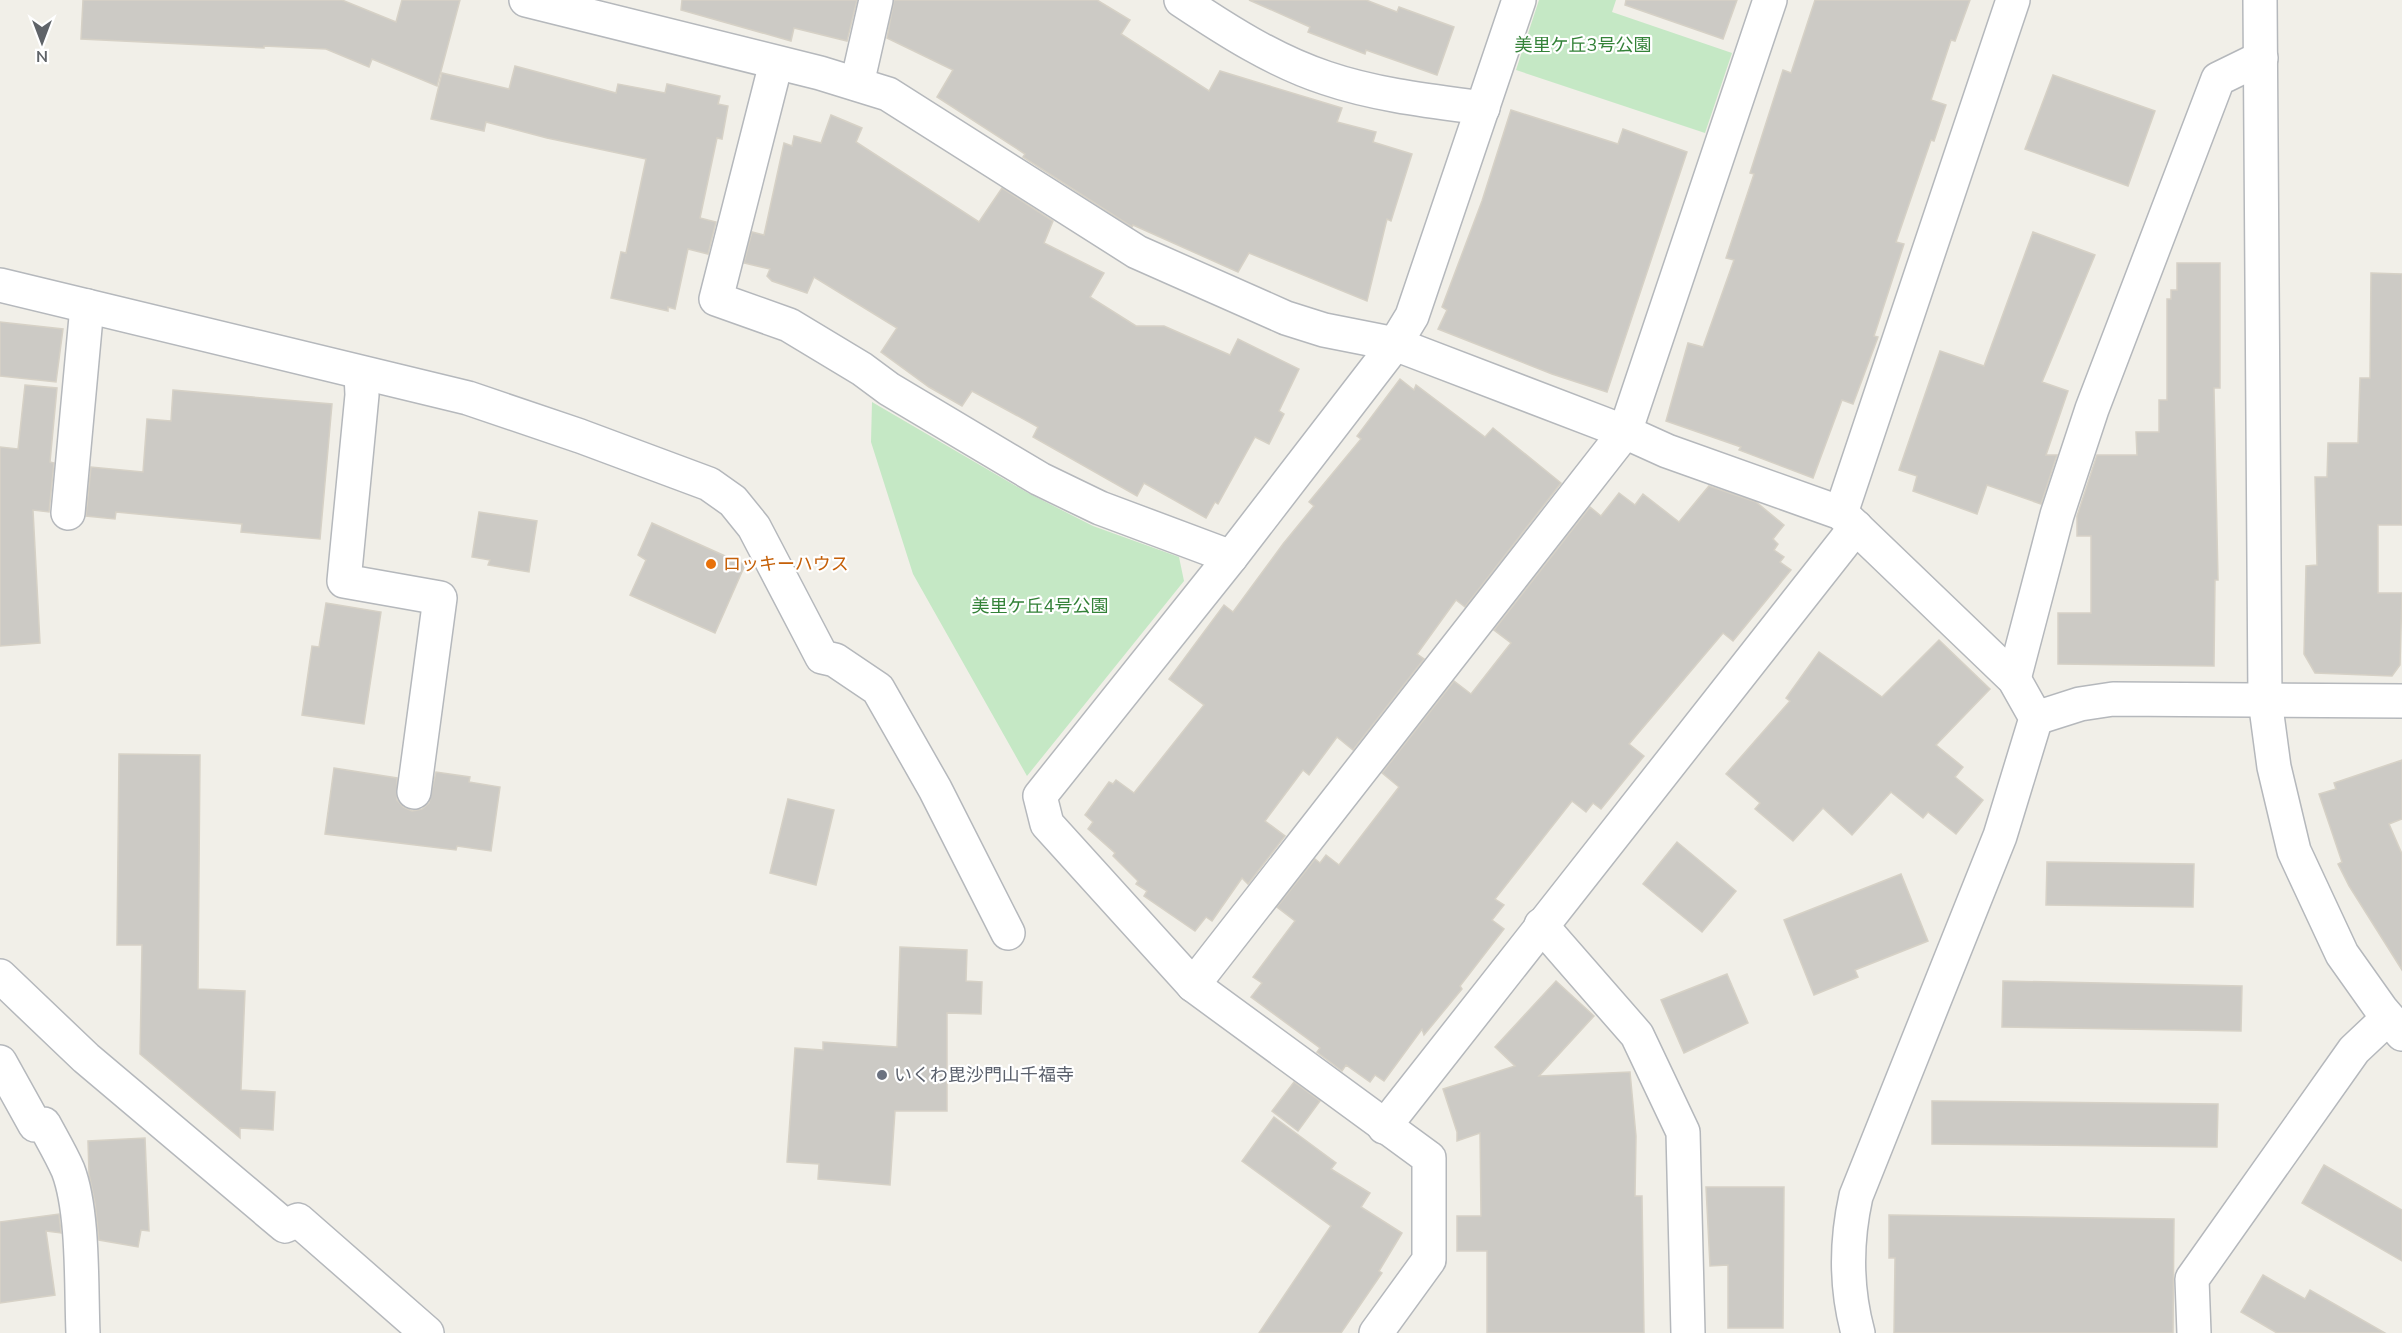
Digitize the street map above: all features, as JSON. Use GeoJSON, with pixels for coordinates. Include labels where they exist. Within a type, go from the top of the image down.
{"type":"FeatureCollection","features":[{"type":"Feature","properties":{"kind":"street"},"geometry":{"type":"LineString","coordinates":[[526,0],[857,84],[888,94],[1137,252],[1286,318],[1324,330],[1395,345],[1848,520],[2014,679],[2036,718],[2001,837],[1856,1196],[1849,1239],[1851,1302],[1858,1333]]}},
{"type":"Feature","properties":{"kind":"street"},"geometry":{"type":"LineString","coordinates":[[857,84],[876,0]]}},
{"type":"Feature","properties":{"kind":"street"},"geometry":{"type":"LineString","coordinates":[[1181,0],[1262,50],[1324,78],[1397,96],[1483,108]]}},
{"type":"Feature","properties":{"kind":"street"},"geometry":{"type":"LineString","coordinates":[[1376,1333],[1429,1260],[1429,1158],[1193,985],[1047,824],[1040,796],[1231,557],[1395,345],[1412,316],[1519,0]]}},
{"type":"Feature","properties":{"kind":"street"},"geometry":{"type":"LineString","coordinates":[[1193,985],[1625,432],[1770,0]]}},
{"type":"Feature","properties":{"kind":"street"},"geometry":{"type":"LineString","coordinates":[[1384,1127],[1541,925],[1848,520],[2013,0]]}},
{"type":"Feature","properties":{"kind":"street"},"geometry":{"type":"LineString","coordinates":[[2194,1333],[2192,1279],[2354,1050],[2395,1026],[2342,954],[2294,850],[2274,767],[2265,700],[2260,0]]}},
{"type":"Feature","properties":{"kind":"street"},"geometry":{"type":"LineString","coordinates":[[2014,679],[2057,515],[2088,420],[2218,79],[2261,58]]}},
{"type":"Feature","properties":{"kind":"street"},"geometry":{"type":"LineString","coordinates":[[776,63],[716,299],[789,325],[862,369],[889,389],[1040,479],[1100,508],[1231,557]]}},
{"type":"Feature","properties":{"kind":"street"},"geometry":{"type":"LineString","coordinates":[[0,285],[468,398],[569,432],[709,484],[732,501],[754,527],[822,657],[836,660],[878,689],[935,789],[1008,933]]}},
{"type":"Feature","properties":{"kind":"street"},"geometry":{"type":"LineString","coordinates":[[68,513],[87,306]]}},
{"type":"Feature","properties":{"kind":"street"},"geometry":{"type":"LineString","coordinates":[[361,373],[362,395],[344,581],[440,598],[414,792]]}},
{"type":"Feature","properties":{"kind":"street"},"geometry":{"type":"LineString","coordinates":[[2036,718],[2080,704],[2113,699],[2402,701]]}},
{"type":"Feature","properties":{"kind":"street"},"geometry":{"type":"LineString","coordinates":[[1541,925],[1637,1035],[1683,1132],[1688,1333]]}},
{"type":"Feature","properties":{"kind":"street"},"geometry":{"type":"LineString","coordinates":[[0,976],[86,1058],[285,1226],[297,1220],[427,1333]]}},
{"type":"Feature","properties":{"kind":"street"},"geometry":{"type":"LineString","coordinates":[[0,1062],[35,1125],[44,1124],[68,1170],[74,1194],[80,1247],[82,1333]]}},
{"type":"Feature","properties":{"kind":"green space","name":"美里ケ丘3号公園"},"geometry":{"type":"Polygon","coordinates":[[[1539,0],[1616,0],[1612,12],[1732,53],[1705,133],[1516,70],[1539,0]]]}},
{"type":"Feature","properties":{"kind":"green space","name":"美里ケ丘4号公園"},"geometry":{"type":"Polygon","coordinates":[[[872,402],[1028,493],[1093,526],[1179,557],[1184,581],[1027,776],[913,574],[871,442],[872,402]]]}},
{"type":"Feature","properties":{"kind":"building"},"geometry":{"type":"Polygon","coordinates":[[[83,0],[342,0],[396,22],[402,0],[460,0],[437,86],[372,59],[369,67],[326,49],[81,39],[83,0]]]}},
{"type":"Feature","properties":{"kind":"building"},"geometry":{"type":"Polygon","coordinates":[[[682,0],[857,0],[847,41],[794,28],[791,41],[681,10],[682,0]]]}},
{"type":"Feature","properties":{"kind":"building"},"geometry":{"type":"Polygon","coordinates":[[[894,0],[1097,0],[1130,20],[1121,34],[1209,91],[1220,71],[1342,108],[1337,122],[1376,132],[1373,142],[1412,154],[1391,221],[1387,219],[1367,301],[1249,253],[1238,272],[1133,225],[1132,227],[1023,157],[1025,154],[937,97],[953,70],[887,38],[894,0]]]}},
{"type":"Feature","properties":{"kind":"building"},"geometry":{"type":"Polygon","coordinates":[[[1249,0],[1366,0],[1397,12],[1399,7],[1454,27],[1437,75],[1366,50],[1365,54],[1308,32],[1310,27],[1249,0]]]}},
{"type":"Feature","properties":{"kind":"building"},"geometry":{"type":"Polygon","coordinates":[[[1626,0],[1737,0],[1723,39],[1625,5],[1626,0]]]}},
{"type":"Feature","properties":{"kind":"building"},"geometry":{"type":"Polygon","coordinates":[[[1815,0],[1970,0],[1955,41],[1951,40],[1931,100],[1946,105],[1934,141],[1931,140],[1896,242],[1904,244],[1874,336],[1878,337],[1853,404],[1842,400],[1813,478],[1739,450],[1741,447],[1666,421],[1688,343],[1703,347],[1734,260],[1726,258],[1754,174],[1750,173],[1783,70],[1791,73],[1815,0]]]}},
{"type":"Feature","properties":{"kind":"building"},"geometry":{"type":"Polygon","coordinates":[[[515,66],[616,93],[618,84],[665,93],[667,84],[720,96],[718,104],[728,106],[722,139],[717,138],[700,218],[716,222],[708,254],[688,249],[675,309],[668,307],[668,311],[611,298],[621,252],[626,253],[646,159],[547,138],[486,122],[484,131],[431,119],[442,73],[509,89],[515,66]]]}},
{"type":"Feature","properties":{"kind":"building"},"geometry":{"type":"Polygon","coordinates":[[[2053,75],[2155,111],[2128,186],[2025,149],[2053,75]]]}},
{"type":"Feature","properties":{"kind":"building"},"geometry":{"type":"Polygon","coordinates":[[[1511,110],[1618,144],[1623,129],[1687,152],[1607,392],[1552,374],[1438,329],[1447,310],[1442,307],[1482,201],[1511,110]]]}},
{"type":"Feature","properties":{"kind":"building"},"geometry":{"type":"Polygon","coordinates":[[[831,115],[862,128],[856,142],[979,222],[1002,188],[1053,221],[1044,243],[1104,273],[1090,297],[1136,326],[1164,326],[1230,355],[1238,339],[1299,369],[1279,411],[1284,414],[1269,444],[1255,437],[1218,504],[1215,502],[1206,518],[1144,483],[1137,496],[1033,437],[1038,427],[972,391],[962,406],[929,387],[881,352],[897,328],[814,277],[807,293],[772,281],[767,276],[770,269],[744,263],[752,232],[764,235],[784,143],[792,146],[794,136],[821,143],[831,115]]]}},
{"type":"Feature","properties":{"kind":"building"},"geometry":{"type":"Polygon","coordinates":[[[2033,232],[2095,255],[2042,382],[2068,391],[2046,455],[2057,455],[2041,504],[1987,485],[1977,514],[1913,491],[1917,476],[1899,470],[1940,351],[1984,366],[2033,232]]]}},
{"type":"Feature","properties":{"kind":"building"},"geometry":{"type":"Polygon","coordinates":[[[2177,263],[2220,263],[2220,388],[2214,388],[2218,580],[2215,580],[2214,666],[2058,664],[2058,613],[2091,613],[2091,536],[2077,536],[2077,516],[2097,455],[2137,455],[2136,432],[2159,432],[2159,400],[2167,400],[2167,299],[2171,299],[2171,290],[2177,290],[2177,263]]]}},
{"type":"Feature","properties":{"kind":"building"},"geometry":{"type":"Polygon","coordinates":[[[2371,273],[2402,274],[2402,525],[2378,525],[2378,593],[2402,593],[2400,665],[2392,676],[2315,673],[2304,654],[2306,566],[2317,565],[2315,477],[2327,477],[2328,443],[2358,443],[2360,378],[2370,378],[2371,273]]]}},
{"type":"Feature","properties":{"kind":"building"},"geometry":{"type":"Polygon","coordinates":[[[0,322],[63,329],[56,382],[0,376],[0,322]]]}},
{"type":"Feature","properties":{"kind":"building"},"geometry":{"type":"Polygon","coordinates":[[[1400,379],[1414,390],[1416,385],[1485,437],[1493,428],[1561,483],[1465,607],[1456,600],[1417,654],[1424,659],[1353,750],[1337,737],[1309,775],[1303,770],[1265,821],[1285,836],[1248,884],[1242,878],[1212,921],[1206,917],[1195,931],[1144,896],[1147,891],[1136,884],[1138,881],[1113,856],[1115,853],[1088,829],[1093,822],[1085,815],[1109,782],[1113,784],[1116,780],[1134,793],[1204,705],[1169,679],[1224,605],[1233,612],[1314,506],[1309,502],[1361,439],[1357,436],[1400,379]]]}},
{"type":"Feature","properties":{"kind":"building"},"geometry":{"type":"Polygon","coordinates":[[[25,385],[57,388],[50,462],[54,463],[49,512],[33,510],[40,643],[0,646],[0,447],[18,449],[25,385]]]}},
{"type":"Feature","properties":{"kind":"building"},"geometry":{"type":"Polygon","coordinates":[[[173,390],[332,404],[320,539],[241,532],[242,524],[116,512],[115,519],[86,516],[91,467],[143,472],[147,419],[171,421],[173,390]]]}},
{"type":"Feature","properties":{"kind":"building"},"geometry":{"type":"Polygon","coordinates":[[[1709,486],[1756,502],[1784,525],[1773,539],[1778,544],[1774,550],[1784,557],[1780,562],[1791,570],[1733,641],[1723,633],[1629,744],[1644,756],[1601,809],[1593,803],[1586,812],[1572,801],[1495,899],[1504,905],[1492,920],[1504,929],[1460,986],[1462,989],[1424,1035],[1422,1029],[1384,1081],[1375,1075],[1370,1082],[1346,1065],[1342,1071],[1317,1052],[1320,1048],[1251,997],[1262,983],[1253,977],[1295,921],[1277,907],[1315,859],[1320,863],[1326,855],[1339,865],[1399,787],[1382,773],[1454,681],[1471,694],[1511,643],[1494,630],[1590,507],[1601,516],[1619,493],[1635,505],[1643,494],[1679,522],[1709,486]]]}},
{"type":"Feature","properties":{"kind":"building"},"geometry":{"type":"Polygon","coordinates":[[[479,512],[537,521],[529,572],[488,565],[490,560],[472,557],[479,512]]]}},
{"type":"Feature","properties":{"kind":"building"},"geometry":{"type":"Polygon","coordinates":[[[652,523],[745,565],[715,633],[630,595],[646,560],[638,555],[652,523]]]}},
{"type":"Feature","properties":{"kind":"building"},"geometry":{"type":"Polygon","coordinates":[[[326,603],[381,612],[364,724],[302,715],[312,646],[319,647],[326,603]]]}},
{"type":"Feature","properties":{"kind":"building"},"geometry":{"type":"Polygon","coordinates":[[[1939,640],[1990,689],[1936,745],[1963,767],[1955,777],[1983,800],[1956,834],[1928,812],[1923,818],[1891,792],[1852,835],[1823,808],[1793,841],[1755,809],[1760,803],[1726,774],[1790,701],[1786,698],[1819,652],[1882,697],[1939,640]]]}},
{"type":"Feature","properties":{"kind":"building"},"geometry":{"type":"Polygon","coordinates":[[[119,754],[200,755],[198,989],[245,991],[241,1090],[275,1092],[273,1130],[240,1128],[240,1138],[140,1054],[142,945],[117,945],[119,754]]]}},
{"type":"Feature","properties":{"kind":"building"},"geometry":{"type":"Polygon","coordinates":[[[2402,760],[2402,819],[2389,824],[2402,854],[2402,970],[2349,886],[2338,864],[2342,862],[2319,794],[2336,789],[2334,783],[2402,760]]]}},
{"type":"Feature","properties":{"kind":"building"},"geometry":{"type":"Polygon","coordinates":[[[334,768],[397,778],[397,800],[403,807],[412,811],[422,809],[429,803],[436,772],[470,777],[469,782],[500,787],[491,851],[457,846],[456,850],[325,834],[334,768]]]}},
{"type":"Feature","properties":{"kind":"building"},"geometry":{"type":"Polygon","coordinates":[[[788,799],[834,810],[816,885],[770,873],[788,799]]]}},
{"type":"Feature","properties":{"kind":"building"},"geometry":{"type":"Polygon","coordinates":[[[1677,842],[1736,891],[1702,932],[1643,884],[1677,842]]]}},
{"type":"Feature","properties":{"kind":"building"},"geometry":{"type":"Polygon","coordinates":[[[2047,862],[2194,864],[2193,907],[2046,905],[2047,862]]]}},
{"type":"Feature","properties":{"kind":"building"},"geometry":{"type":"Polygon","coordinates":[[[1901,874],[1928,941],[1855,970],[1858,977],[1814,995],[1784,920],[1901,874]]]}},
{"type":"Feature","properties":{"kind":"building"},"geometry":{"type":"Polygon","coordinates":[[[900,947],[967,950],[966,981],[982,982],[981,1014],[947,1013],[947,1111],[895,1111],[890,1185],[818,1179],[819,1164],[787,1162],[795,1048],[823,1050],[823,1042],[897,1047],[900,947]]]}},
{"type":"Feature","properties":{"kind":"building"},"geometry":{"type":"Polygon","coordinates":[[[1727,974],[1748,1023],[1684,1053],[1661,1000],[1727,974]]]}},
{"type":"Feature","properties":{"kind":"building"},"geometry":{"type":"Polygon","coordinates":[[[1556,981],[1594,1016],[1539,1076],[1630,1072],[1636,1136],[1635,1196],[1642,1196],[1644,1333],[1487,1333],[1487,1251],[1457,1251],[1457,1216],[1481,1216],[1480,1133],[1457,1141],[1457,1132],[1443,1089],[1515,1066],[1495,1047],[1556,981]]]}},
{"type":"Feature","properties":{"kind":"building"},"geometry":{"type":"Polygon","coordinates":[[[2003,981],[2242,986],[2241,1031],[2002,1027],[2003,981]]]}},
{"type":"Feature","properties":{"kind":"building"},"geometry":{"type":"Polygon","coordinates":[[[1294,1082],[1320,1101],[1298,1131],[1272,1111],[1294,1082]]]}},
{"type":"Feature","properties":{"kind":"building"},"geometry":{"type":"Polygon","coordinates":[[[1932,1101],[2218,1104],[2217,1147],[1932,1144],[1932,1101]]]}},
{"type":"Feature","properties":{"kind":"building"},"geometry":{"type":"Polygon","coordinates":[[[1274,1117],[1336,1163],[1331,1169],[1370,1193],[1361,1207],[1402,1233],[1379,1271],[1382,1273],[1341,1333],[1259,1333],[1331,1226],[1242,1161],[1274,1117]]]}},
{"type":"Feature","properties":{"kind":"building"},"geometry":{"type":"Polygon","coordinates":[[[145,1138],[149,1231],[141,1230],[138,1247],[99,1240],[89,1174],[88,1141],[145,1138]]]}},
{"type":"Feature","properties":{"kind":"building"},"geometry":{"type":"Polygon","coordinates":[[[2324,1165],[2402,1210],[2402,1261],[2302,1203],[2324,1165]]]}},
{"type":"Feature","properties":{"kind":"building"},"geometry":{"type":"Polygon","coordinates":[[[1706,1187],[1784,1187],[1783,1328],[1728,1328],[1728,1265],[1710,1266],[1706,1187]]]}},
{"type":"Feature","properties":{"kind":"building"},"geometry":{"type":"Polygon","coordinates":[[[59,1214],[61,1233],[46,1231],[55,1295],[0,1303],[0,1222],[59,1214]]]}},
{"type":"Feature","properties":{"kind":"building"},"geometry":{"type":"Polygon","coordinates":[[[1889,1215],[2174,1219],[2173,1333],[1894,1333],[1895,1258],[1889,1258],[1889,1215]]]}},
{"type":"Feature","properties":{"kind":"building"},"geometry":{"type":"Polygon","coordinates":[[[2263,1275],[2305,1299],[2310,1290],[2385,1333],[2277,1333],[2241,1312],[2263,1275]]]}},
{"type":"Feature","properties":{"kind":"place","name":"ロッキーハウス"},"geometry":{"type":"Point","coordinates":[711,564]}},
{"type":"Feature","properties":{"kind":"place","name":"いくわ毘沙門山千福寺"},"geometry":{"type":"Point","coordinates":[882,1075]}}]}
